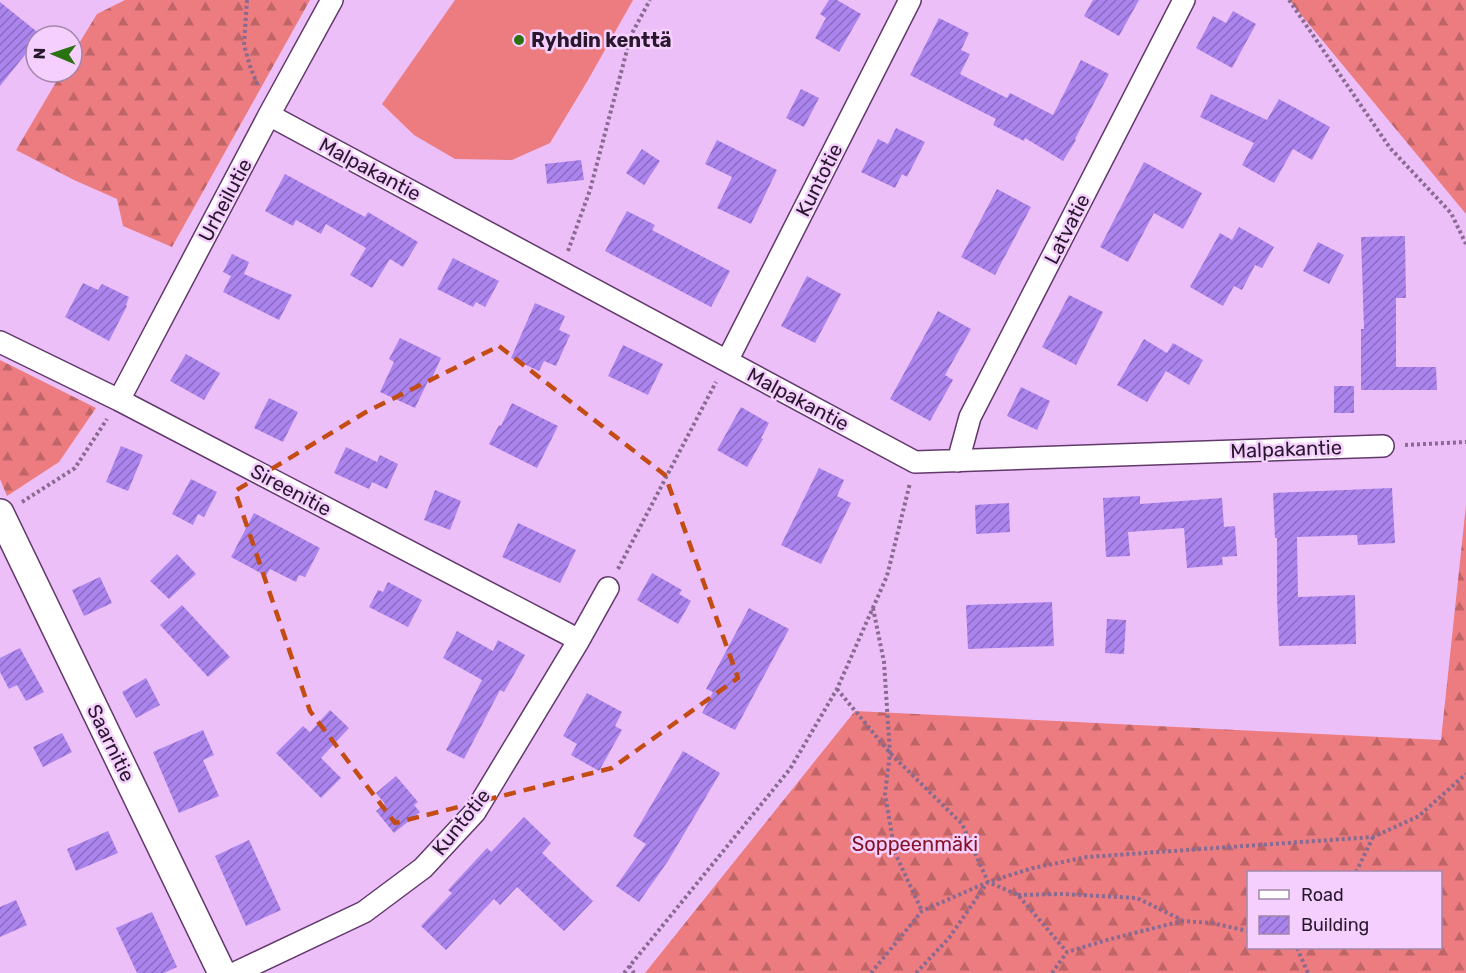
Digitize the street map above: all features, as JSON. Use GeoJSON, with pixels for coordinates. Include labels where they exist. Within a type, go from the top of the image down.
{"type":"FeatureCollection","features":[{"type":"Feature","properties":{"kind":"street","name":"Urheilutie"},"geometry":{"type":"LineString","coordinates":[[119,400],[332,0]]}},
{"type":"Feature","properties":{"kind":"street","name":"Kuntotie"},"geometry":{"type":"LineString","coordinates":[[727,361],[910,0]]}},
{"type":"Feature","properties":{"kind":"street","name":"Latvatie"},"geometry":{"type":"LineString","coordinates":[[958,461],[970,417],[1184,0]]}},
{"type":"Feature","properties":{"kind":"street","name":"Malpakantie"},"geometry":{"type":"LineString","coordinates":[[269,115],[915,462],[1383,446]]}},
{"type":"Feature","properties":{"kind":"street","name":"Sireenitie"},"geometry":{"type":"LineString","coordinates":[[0,342],[119,400],[579,640]]}},
{"type":"Feature","properties":{"kind":"street","name":"Saarnitie"},"geometry":{"type":"LineString","coordinates":[[0,515],[222,973]]}},
{"type":"Feature","properties":{"kind":"street","name":"Kuntotie"},"geometry":{"type":"LineString","coordinates":[[235,973],[364,912],[423,868],[475,812],[608,588]]}},
{"type":"Feature","properties":{"kind":"path"},"geometry":{"type":"LineString","coordinates":[[247,0],[244,45],[269,115]]}},
{"type":"Feature","properties":{"kind":"path"},"geometry":{"type":"LineString","coordinates":[[561,272],[590,190],[631,35],[650,0]]}},
{"type":"Feature","properties":{"kind":"path"},"geometry":{"type":"LineString","coordinates":[[1289,0],[1390,148],[1451,213],[1466,244]]}},
{"type":"Feature","properties":{"kind":"path"},"geometry":{"type":"LineString","coordinates":[[608,588],[727,361]]}},
{"type":"Feature","properties":{"kind":"path"},"geometry":{"type":"LineString","coordinates":[[0,515],[75,468],[119,400]]}},
{"type":"Feature","properties":{"kind":"path"},"geometry":{"type":"LineString","coordinates":[[1383,446],[1466,442]]}},
{"type":"Feature","properties":{"kind":"path"},"geometry":{"type":"LineString","coordinates":[[624,973],[790,769],[837,689],[887,576],[915,462]]}},
{"type":"Feature","properties":{"kind":"path"},"geometry":{"type":"LineString","coordinates":[[873,608],[884,662],[890,753],[885,794],[896,853],[922,912]]}},
{"type":"Feature","properties":{"kind":"path"},"geometry":{"type":"LineString","coordinates":[[837,689],[890,753],[962,824],[988,882],[1018,895],[1062,894],[1137,898],[1182,921]]}},
{"type":"Feature","properties":{"kind":"path"},"geometry":{"type":"LineString","coordinates":[[871,973],[922,912],[988,882],[1033,868],[1087,857],[1373,837],[1419,816],[1466,774]]}},
{"type":"Feature","properties":{"kind":"path"},"geometry":{"type":"LineString","coordinates":[[1357,871],[1373,837]]}},
{"type":"Feature","properties":{"kind":"path"},"geometry":{"type":"LineString","coordinates":[[916,973],[949,938],[988,882]]}},
{"type":"Feature","properties":{"kind":"path"},"geometry":{"type":"LineString","coordinates":[[1018,895],[1067,952]]}},
{"type":"Feature","properties":{"kind":"path"},"geometry":{"type":"LineString","coordinates":[[1052,973],[1067,952],[1182,921],[1212,923],[1247,931]]}},
{"type":"Feature","properties":{"kind":"path"},"geometry":{"type":"LineString","coordinates":[[1298,949],[1308,973]]}},
{"type":"Feature","properties":{"kind":"path"},"geometry":{"type":"LineString","coordinates":[[629,966],[634,973]]}},
{"type":"Feature","properties":{"kind":"highlighted area"},"geometry":{"type":"Polygon","coordinates":[[[499,346],[665,475],[738,678],[612,768],[395,823],[310,711],[235,491],[366,412],[499,346]]]}},
{"type":"Feature","properties":{"kind":"green space"},"geometry":{"type":"Polygon","coordinates":[[[125,0],[310,0],[172,247],[123,226],[117,199],[16,150],[55,84],[84,84],[84,35],[97,14],[125,0]]]}},
{"type":"Feature","properties":{"kind":"green space","name":"Ryhdin kenttä"},"geometry":{"type":"Polygon","coordinates":[[[455,0],[633,0],[550,143],[512,160],[455,159],[414,135],[382,104],[455,0]]]}},
{"type":"Feature","properties":{"kind":"green space"},"geometry":{"type":"Polygon","coordinates":[[[1289,0],[1466,0],[1466,214],[1289,0]]]}},
{"type":"Feature","properties":{"kind":"green space"},"geometry":{"type":"Polygon","coordinates":[[[0,360],[96,408],[59,462],[7,496],[0,479],[0,360]]]}},
{"type":"Feature","properties":{"kind":"green space","name":"Soppeenmäki"},"geometry":{"type":"Polygon","coordinates":[[[1466,505],[1466,973],[645,973],[855,711],[1441,740],[1466,505]]]}},
{"type":"Feature","properties":{"kind":"building"},"geometry":{"type":"Polygon","coordinates":[[[829,0],[837,0],[861,14],[839,52],[815,38],[826,18],[820,14],[829,0]]]}},
{"type":"Feature","properties":{"kind":"building"},"geometry":{"type":"Polygon","coordinates":[[[1093,0],[1139,0],[1119,36],[1084,16],[1093,0]]]}},
{"type":"Feature","properties":{"kind":"building"},"geometry":{"type":"Polygon","coordinates":[[[0,2],[27,24],[24,24],[24,56],[0,86],[0,2]]]}},
{"type":"Feature","properties":{"kind":"building"},"geometry":{"type":"Polygon","coordinates":[[[1233,11],[1256,24],[1232,68],[1196,48],[1213,16],[1226,23],[1233,11]]]}},
{"type":"Feature","properties":{"kind":"building"},"geometry":{"type":"Polygon","coordinates":[[[939,18],[969,33],[961,50],[970,54],[960,74],[1007,98],[1010,93],[1053,115],[1081,60],[1109,74],[1063,161],[1025,138],[1024,141],[993,125],[996,119],[910,75],[939,18]]]}},
{"type":"Feature","properties":{"kind":"building"},"geometry":{"type":"Polygon","coordinates":[[[801,89],[819,98],[804,127],[786,118],[801,89]]]}},
{"type":"Feature","properties":{"kind":"building"},"geometry":{"type":"Polygon","coordinates":[[[1211,94],[1267,120],[1279,99],[1330,127],[1312,160],[1293,149],[1274,183],[1242,165],[1254,143],[1200,117],[1211,94]]]}},
{"type":"Feature","properties":{"kind":"building"},"geometry":{"type":"Polygon","coordinates":[[[896,128],[925,142],[907,177],[902,174],[895,188],[861,172],[878,139],[888,144],[896,128]]]}},
{"type":"Feature","properties":{"kind":"building"},"geometry":{"type":"Polygon","coordinates":[[[717,140],[777,170],[751,224],[717,208],[732,177],[705,164],[717,140]]]}},
{"type":"Feature","properties":{"kind":"building"},"geometry":{"type":"Polygon","coordinates":[[[642,149],[660,161],[644,185],[626,173],[642,149]]]}},
{"type":"Feature","properties":{"kind":"building"},"geometry":{"type":"Polygon","coordinates":[[[581,160],[584,180],[547,184],[545,164],[581,160]]]}},
{"type":"Feature","properties":{"kind":"building"},"geometry":{"type":"Polygon","coordinates":[[[1144,162],[1202,193],[1183,229],[1154,213],[1128,262],[1100,247],[1144,162]]]}},
{"type":"Feature","properties":{"kind":"building"},"geometry":{"type":"Polygon","coordinates":[[[285,174],[365,217],[368,212],[418,242],[403,267],[390,259],[372,288],[350,275],[366,248],[326,224],[321,234],[296,220],[293,226],[265,211],[285,174]]]}},
{"type":"Feature","properties":{"kind":"building"},"geometry":{"type":"Polygon","coordinates":[[[997,189],[1031,207],[995,275],[961,257],[997,189]]]}},
{"type":"Feature","properties":{"kind":"building"},"geometry":{"type":"Polygon","coordinates":[[[627,211],[655,225],[652,230],[730,271],[711,307],[605,251],[627,211]]]}},
{"type":"Feature","properties":{"kind":"building"},"geometry":{"type":"Polygon","coordinates":[[[1239,227],[1274,247],[1262,268],[1255,265],[1242,290],[1234,286],[1223,306],[1190,287],[1220,233],[1232,240],[1239,227]]]}},
{"type":"Feature","properties":{"kind":"building"},"geometry":{"type":"Polygon","coordinates":[[[1405,236],[1406,298],[1396,298],[1396,367],[1436,367],[1437,390],[1361,390],[1361,329],[1364,329],[1361,237],[1405,236]]]}},
{"type":"Feature","properties":{"kind":"building"},"geometry":{"type":"Polygon","coordinates":[[[1318,242],[1344,255],[1329,284],[1303,271],[1318,242]]]}},
{"type":"Feature","properties":{"kind":"building"},"geometry":{"type":"Polygon","coordinates":[[[232,254],[249,262],[244,274],[292,295],[279,320],[223,292],[231,276],[223,272],[232,254]]]}},
{"type":"Feature","properties":{"kind":"building"},"geometry":{"type":"Polygon","coordinates":[[[453,258],[499,281],[485,307],[476,302],[473,307],[437,289],[453,258]]]}},
{"type":"Feature","properties":{"kind":"building"},"geometry":{"type":"Polygon","coordinates":[[[807,276],[841,294],[815,343],[781,326],[807,276]]]}},
{"type":"Feature","properties":{"kind":"building"},"geometry":{"type":"Polygon","coordinates":[[[83,283],[98,290],[102,284],[129,297],[127,306],[109,341],[65,317],[83,283]]]}},
{"type":"Feature","properties":{"kind":"building"},"geometry":{"type":"Polygon","coordinates":[[[1069,295],[1103,312],[1076,365],[1042,347],[1069,295]]]}},
{"type":"Feature","properties":{"kind":"building"},"geometry":{"type":"Polygon","coordinates":[[[535,303],[565,316],[559,330],[570,335],[556,366],[544,361],[539,371],[511,358],[535,303]]]}},
{"type":"Feature","properties":{"kind":"building"},"geometry":{"type":"Polygon","coordinates":[[[938,311],[971,329],[945,375],[953,380],[930,421],[890,399],[938,311]]]}},
{"type":"Feature","properties":{"kind":"building"},"geometry":{"type":"Polygon","coordinates":[[[400,338],[441,358],[415,408],[380,392],[394,362],[389,359],[400,338]]]}},
{"type":"Feature","properties":{"kind":"building"},"geometry":{"type":"Polygon","coordinates":[[[1144,339],[1167,353],[1173,343],[1203,360],[1189,385],[1166,371],[1147,402],[1117,385],[1144,339]]]}},
{"type":"Feature","properties":{"kind":"building"},"geometry":{"type":"Polygon","coordinates":[[[623,345],[663,364],[648,395],[608,376],[623,345]]]}},
{"type":"Feature","properties":{"kind":"building"},"geometry":{"type":"Polygon","coordinates":[[[186,354],[220,373],[204,400],[170,381],[186,354]]]}},
{"type":"Feature","properties":{"kind":"building"},"geometry":{"type":"Polygon","coordinates":[[[1334,386],[1354,386],[1354,413],[1334,413],[1334,386]]]}},
{"type":"Feature","properties":{"kind":"building"},"geometry":{"type":"Polygon","coordinates":[[[1021,387],[1050,401],[1037,430],[1007,416],[1021,387]]]}},
{"type":"Feature","properties":{"kind":"building"},"geometry":{"type":"Polygon","coordinates":[[[269,398],[298,412],[283,442],[254,428],[269,398]]]}},
{"type":"Feature","properties":{"kind":"building"},"geometry":{"type":"Polygon","coordinates":[[[512,403],[558,426],[537,468],[489,444],[512,403]]]}},
{"type":"Feature","properties":{"kind":"building"},"geometry":{"type":"Polygon","coordinates":[[[741,407],[769,423],[747,467],[717,450],[741,407]]]}},
{"type":"Feature","properties":{"kind":"building"},"geometry":{"type":"Polygon","coordinates":[[[121,446],[143,455],[128,491],[106,482],[121,446]]]}},
{"type":"Feature","properties":{"kind":"building"},"geometry":{"type":"Polygon","coordinates":[[[346,447],[377,462],[380,455],[398,464],[387,489],[372,482],[369,489],[334,473],[346,447]]]}},
{"type":"Feature","properties":{"kind":"building"},"geometry":{"type":"Polygon","coordinates":[[[819,468],[844,480],[837,496],[851,503],[821,564],[781,545],[819,468]]]}},
{"type":"Feature","properties":{"kind":"building"},"geometry":{"type":"Polygon","coordinates":[[[191,479],[217,492],[204,517],[198,514],[193,525],[172,514],[191,479]]]}},
{"type":"Feature","properties":{"kind":"building"},"geometry":{"type":"Polygon","coordinates":[[[1392,488],[1395,543],[1358,545],[1357,535],[1297,537],[1298,597],[1355,595],[1356,644],[1279,646],[1277,538],[1275,538],[1273,493],[1392,488]]]}},
{"type":"Feature","properties":{"kind":"building"},"geometry":{"type":"Polygon","coordinates":[[[435,490],[461,501],[450,530],[424,520],[435,490]]]}},
{"type":"Feature","properties":{"kind":"building"},"geometry":{"type":"Polygon","coordinates":[[[1140,496],[1140,504],[1222,498],[1224,527],[1235,526],[1237,556],[1222,557],[1223,565],[1187,568],[1184,528],[1128,532],[1130,556],[1106,557],[1103,498],[1140,496]]]}},
{"type":"Feature","properties":{"kind":"building"},"geometry":{"type":"Polygon","coordinates":[[[1009,503],[1010,532],[976,534],[975,505],[1009,503]]]}},
{"type":"Feature","properties":{"kind":"building"},"geometry":{"type":"Polygon","coordinates":[[[254,513],[320,548],[305,577],[299,575],[296,582],[270,569],[266,576],[231,557],[254,513]]]}},
{"type":"Feature","properties":{"kind":"building"},"geometry":{"type":"Polygon","coordinates":[[[518,523],[576,550],[560,583],[502,557],[518,523]]]}},
{"type":"Feature","properties":{"kind":"building"},"geometry":{"type":"Polygon","coordinates":[[[177,554],[196,574],[169,599],[150,581],[177,554]]]}},
{"type":"Feature","properties":{"kind":"building"},"geometry":{"type":"Polygon","coordinates":[[[652,573],[682,590],[679,594],[691,601],[678,624],[637,600],[652,573]]]}},
{"type":"Feature","properties":{"kind":"building"},"geometry":{"type":"Polygon","coordinates":[[[100,577],[112,603],[84,616],[72,590],[100,577]]]}},
{"type":"Feature","properties":{"kind":"building"},"geometry":{"type":"Polygon","coordinates":[[[388,582],[422,600],[408,627],[369,607],[378,590],[383,592],[388,582]]]}},
{"type":"Feature","properties":{"kind":"building"},"geometry":{"type":"Polygon","coordinates":[[[1052,602],[1054,646],[968,649],[966,605],[1052,602]]]}},
{"type":"Feature","properties":{"kind":"building"},"geometry":{"type":"Polygon","coordinates":[[[182,605],[230,657],[208,677],[160,625],[182,605]]]}},
{"type":"Feature","properties":{"kind":"building"},"geometry":{"type":"Polygon","coordinates":[[[749,608],[789,629],[735,730],[702,713],[713,692],[706,689],[749,608]]]}},
{"type":"Feature","properties":{"kind":"building"},"geometry":{"type":"Polygon","coordinates":[[[1107,619],[1126,620],[1124,654],[1105,653],[1107,619]]]}},
{"type":"Feature","properties":{"kind":"building"},"geometry":{"type":"Polygon","coordinates":[[[457,631],[493,651],[498,640],[525,655],[504,692],[500,690],[464,759],[446,750],[482,680],[443,658],[457,631]]]}},
{"type":"Feature","properties":{"kind":"building"},"geometry":{"type":"Polygon","coordinates":[[[20,648],[44,692],[26,701],[17,685],[9,689],[0,672],[0,658],[20,648]]]}},
{"type":"Feature","properties":{"kind":"building"},"geometry":{"type":"Polygon","coordinates":[[[146,678],[160,705],[136,718],[122,692],[146,678]]]}},
{"type":"Feature","properties":{"kind":"building"},"geometry":{"type":"Polygon","coordinates":[[[587,693],[622,712],[615,726],[622,730],[599,771],[571,755],[577,744],[563,736],[587,693]]]}},
{"type":"Feature","properties":{"kind":"building"},"geometry":{"type":"Polygon","coordinates":[[[330,710],[349,728],[321,758],[341,778],[321,798],[276,753],[303,726],[310,732],[330,710]]]}},
{"type":"Feature","properties":{"kind":"building"},"geometry":{"type":"Polygon","coordinates":[[[203,730],[214,755],[203,760],[219,796],[179,813],[153,752],[203,730]]]}},
{"type":"Feature","properties":{"kind":"building"},"geometry":{"type":"Polygon","coordinates":[[[62,733],[72,752],[43,767],[33,747],[62,733]]]}},
{"type":"Feature","properties":{"kind":"building"},"geometry":{"type":"Polygon","coordinates":[[[683,751],[720,773],[668,861],[639,902],[616,886],[646,844],[633,836],[683,751]]]}},
{"type":"Feature","properties":{"kind":"building"},"geometry":{"type":"Polygon","coordinates":[[[396,776],[418,802],[414,805],[420,812],[394,833],[376,811],[385,804],[376,793],[396,776]]]}},
{"type":"Feature","properties":{"kind":"building"},"geometry":{"type":"Polygon","coordinates":[[[524,817],[551,843],[542,853],[593,901],[564,931],[517,887],[500,905],[494,899],[446,950],[421,926],[452,893],[448,890],[487,848],[491,852],[524,817]]]}},
{"type":"Feature","properties":{"kind":"building"},"geometry":{"type":"Polygon","coordinates":[[[108,831],[118,853],[76,871],[67,849],[108,831]]]}},
{"type":"Feature","properties":{"kind":"building"},"geometry":{"type":"Polygon","coordinates":[[[249,840],[281,910],[246,926],[215,856],[249,840]]]}},
{"type":"Feature","properties":{"kind":"building"},"geometry":{"type":"Polygon","coordinates":[[[16,900],[27,925],[0,937],[0,907],[16,900]]]}},
{"type":"Feature","properties":{"kind":"building"},"geometry":{"type":"Polygon","coordinates":[[[152,912],[177,967],[164,973],[137,973],[116,928],[152,912]]]}},
{"type":"Feature","properties":{"kind":"place","name":"Ryhdin kenttä"},"geometry":{"type":"Point","coordinates":[519,40]}}]}
